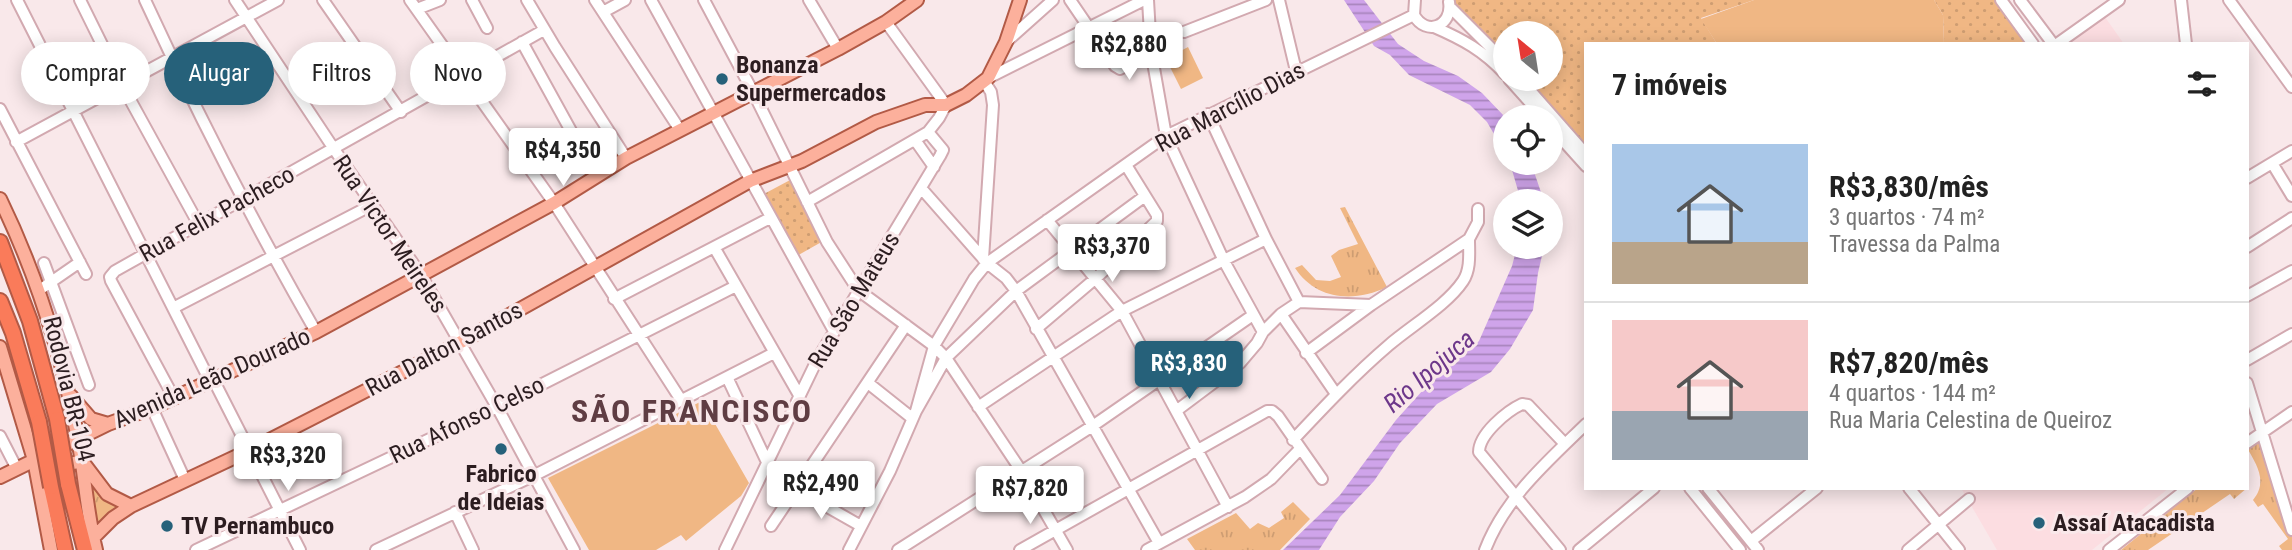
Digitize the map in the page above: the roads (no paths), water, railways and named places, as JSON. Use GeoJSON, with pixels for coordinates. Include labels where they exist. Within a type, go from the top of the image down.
{"type":"FeatureCollection","features":[{"type":"Feature","properties":{"kind":"highway","name":"Rodovia BR-104"},"geometry":{"type":"LineString","coordinates":[[0,242],[30,321],[57,419],[68,484],[92,546]]}},
{"type":"Feature","properties":{"kind":"highway","name":"Rodovia BR-104"},"geometry":{"type":"LineString","coordinates":[[0,301],[13,333],[39,422],[65,550]]}},
{"type":"Feature","properties":{"kind":"main road","name":"Avenida Leão Dourado"},"geometry":{"type":"LineString","coordinates":[[0,477],[17,469],[35,466],[108,424],[152,408],[316,332],[554,203],[626,158],[838,50],[917,0]]}},
{"type":"Feature","properties":{"kind":"main road"},"geometry":{"type":"LineString","coordinates":[[946,105],[966,95],[986,79],[1006,42],[1020,0]]}},
{"type":"Feature","properties":{"kind":"main road","name":"Rua Dalton Santos"},"geometry":{"type":"LineString","coordinates":[[92,546],[113,518],[131,506],[248,451],[461,342],[750,181],[789,166],[876,122],[925,106],[946,105]]}},
{"type":"Feature","properties":{"kind":"main road"},"geometry":{"type":"LineString","coordinates":[[0,200],[38,291],[68,393],[82,460],[92,546]]}},
{"type":"Feature","properties":{"kind":"main road"},"geometry":{"type":"LineString","coordinates":[[0,347],[35,466],[51,550]]}},
{"type":"Feature","properties":{"kind":"main road"},"geometry":{"type":"LineString","coordinates":[[68,393],[86,415],[98,423],[108,424]]}},
{"type":"Feature","properties":{"kind":"main road"},"geometry":{"type":"LineString","coordinates":[[35,466],[82,460]]}},
{"type":"Feature","properties":{"kind":"main road"},"geometry":{"type":"LineString","coordinates":[[82,460],[107,494],[131,506]]}},
{"type":"Feature","properties":{"kind":"street"},"geometry":{"type":"LineString","coordinates":[[17,0],[173,308],[300,550]]}},
{"type":"Feature","properties":{"kind":"street"},"geometry":{"type":"LineString","coordinates":[[80,0],[101,42]]}},
{"type":"Feature","properties":{"kind":"street"},"geometry":{"type":"LineString","coordinates":[[145,0],[165,42]]}},
{"type":"Feature","properties":{"kind":"street","name":"Rua Victor Meireles"},"geometry":{"type":"LineString","coordinates":[[235,0],[421,275],[461,342],[574,550]]}},
{"type":"Feature","properties":{"kind":"street"},"geometry":{"type":"LineString","coordinates":[[200,42],[278,0]]}},
{"type":"Feature","properties":{"kind":"street"},"geometry":{"type":"LineString","coordinates":[[323,0],[401,112]]}},
{"type":"Feature","properties":{"kind":"street"},"geometry":{"type":"LineString","coordinates":[[440,0],[414,4],[441,42]]}},
{"type":"Feature","properties":{"kind":"street"},"geometry":{"type":"LineString","coordinates":[[472,0],[487,28]]}},
{"type":"Feature","properties":{"kind":"street"},"geometry":{"type":"LineString","coordinates":[[527,0],[626,158]]}},
{"type":"Feature","properties":{"kind":"street"},"geometry":{"type":"LineString","coordinates":[[595,0],[680,130]]}},
{"type":"Feature","properties":{"kind":"street"},"geometry":{"type":"LineString","coordinates":[[603,12],[625,0]]}},
{"type":"Feature","properties":{"kind":"street"},"geometry":{"type":"LineString","coordinates":[[651,0],[834,331]]}},
{"type":"Feature","properties":{"kind":"street"},"geometry":{"type":"LineString","coordinates":[[704,0],[754,93],[827,242],[858,290],[934,346],[946,358],[1022,472],[1067,550]]}},
{"type":"Feature","properties":{"kind":"street"},"geometry":{"type":"LineString","coordinates":[[1006,42],[1053,0]]}},
{"type":"Feature","properties":{"kind":"street"},"geometry":{"type":"LineString","coordinates":[[1070,0],[1111,61],[1120,69],[1151,51]]}},
{"type":"Feature","properties":{"kind":"street"},"geometry":{"type":"LineString","coordinates":[[849,550],[890,471],[914,414],[934,346],[985,261],[993,105],[986,79],[1146,0],[1151,51],[1166,136],[1224,261],[1263,332]]}},
{"type":"Feature","properties":{"kind":"street"},"geometry":{"type":"LineString","coordinates":[[1184,32],[1266,0]]}},
{"type":"Feature","properties":{"kind":"street"},"geometry":{"type":"LineString","coordinates":[[1279,0],[1296,71]]}},
{"type":"Feature","properties":{"kind":"street"},"geometry":{"type":"LineString","coordinates":[[2001,0],[2032,42]]}},
{"type":"Feature","properties":{"kind":"street"},"geometry":{"type":"LineString","coordinates":[[2020,0],[2053,42]]}},
{"type":"Feature","properties":{"kind":"street"},"geometry":{"type":"LineString","coordinates":[[2058,42],[2119,0]]}},
{"type":"Feature","properties":{"kind":"street"},"geometry":{"type":"LineString","coordinates":[[2181,0],[2186,42]]}},
{"type":"Feature","properties":{"kind":"street"},"geometry":{"type":"LineString","coordinates":[[2230,0],[2292,87]]}},
{"type":"Feature","properties":{"kind":"street"},"geometry":{"type":"LineString","coordinates":[[811,1],[838,50]]}},
{"type":"Feature","properties":{"kind":"street"},"geometry":{"type":"LineString","coordinates":[[1434,27],[1448,18],[1449,3]]}},
{"type":"Feature","properties":{"kind":"street"},"geometry":{"type":"LineString","coordinates":[[1449,3],[1493,49]]}},
{"type":"Feature","properties":{"kind":"street"},"geometry":{"type":"LineString","coordinates":[[1413,6],[1422,25],[1460,38],[1480,50],[1493,62]]}},
{"type":"Feature","properties":{"kind":"street","name":"Rua Marcílio Dias"},"geometry":{"type":"LineString","coordinates":[[985,261],[1166,136],[1392,26],[1413,6]]}},
{"type":"Feature","properties":{"kind":"street"},"geometry":{"type":"LineString","coordinates":[[807,202],[928,132],[946,105],[886,22]]}},
{"type":"Feature","properties":{"kind":"street","name":"Rua Felix Pacheco"},"geometry":{"type":"LineString","coordinates":[[506,51],[544,30]]}},
{"type":"Feature","properties":{"kind":"street"},"geometry":{"type":"LineString","coordinates":[[522,42],[571,131]]}},
{"type":"Feature","properties":{"kind":"street"},"geometry":{"type":"LineString","coordinates":[[1520,91],[1532,105]]}},
{"type":"Feature","properties":{"kind":"street"},"geometry":{"type":"LineString","coordinates":[[1531,91],[1584,152]]}},
{"type":"Feature","properties":{"kind":"street"},"geometry":{"type":"LineString","coordinates":[[16,142],[86,105]]}},
{"type":"Feature","properties":{"kind":"street"},"geometry":{"type":"LineString","coordinates":[[133,105],[199,225]]}},
{"type":"Feature","properties":{"kind":"street"},"geometry":{"type":"LineString","coordinates":[[196,105],[272,255],[316,332]]}},
{"type":"Feature","properties":{"kind":"street","name":"Rua Felix Pacheco"},"geometry":{"type":"LineString","coordinates":[[174,398],[110,277],[115,271],[146,253],[412,105]]}},
{"type":"Feature","properties":{"kind":"street"},"geometry":{"type":"LineString","coordinates":[[485,105],[554,203],[681,400]]}},
{"type":"Feature","properties":{"kind":"street"},"geometry":{"type":"LineString","coordinates":[[0,109],[86,274]]}},
{"type":"Feature","properties":{"kind":"street"},"geometry":{"type":"LineString","coordinates":[[1208,114],[1266,239],[1299,302]]}},
{"type":"Feature","properties":{"kind":"street"},"geometry":{"type":"LineString","coordinates":[[915,141],[934,167],[943,150],[928,132]]}},
{"type":"Feature","properties":{"kind":"street"},"geometry":{"type":"LineString","coordinates":[[1563,140],[1584,164]]}},
{"type":"Feature","properties":{"kind":"street"},"geometry":{"type":"LineString","coordinates":[[2249,177],[2292,151]]}},
{"type":"Feature","properties":{"kind":"street"},"geometry":{"type":"LineString","coordinates":[[2272,163],[2292,196]]}},
{"type":"Feature","properties":{"kind":"street"},"geometry":{"type":"LineString","coordinates":[[1036,329],[1096,278],[1158,218],[1126,165]]}},
{"type":"Feature","properties":{"kind":"street","name":"Rua São Mateus"},"geometry":{"type":"LineString","coordinates":[[724,550],[799,395],[834,331],[934,167]]}},
{"type":"Feature","properties":{"kind":"street"},"geometry":{"type":"LineString","coordinates":[[921,188],[985,261],[1006,278],[1016,291],[1159,543]]}},
{"type":"Feature","properties":{"kind":"street"},"geometry":{"type":"LineString","coordinates":[[914,414],[946,358],[1016,291],[1145,197]]}},
{"type":"Feature","properties":{"kind":"street"},"geometry":{"type":"LineString","coordinates":[[173,308],[372,205]]}},
{"type":"Feature","properties":{"kind":"street"},"geometry":{"type":"LineString","coordinates":[[1147,550],[1228,507],[1271,480],[1336,394],[1376,356],[1455,290],[1467,274],[1469,239],[1478,222],[1478,209]]}},
{"type":"Feature","properties":{"kind":"street"},"geometry":{"type":"LineString","coordinates":[[614,299],[770,218]]}},
{"type":"Feature","properties":{"kind":"street"},"geometry":{"type":"LineString","coordinates":[[2249,246],[2292,218]]}},
{"type":"Feature","properties":{"kind":"street"},"geometry":{"type":"LineString","coordinates":[[1047,220],[1122,310],[1228,507]]}},
{"type":"Feature","properties":{"kind":"street"},"geometry":{"type":"LineString","coordinates":[[978,407],[1122,310],[1266,239]]}},
{"type":"Feature","properties":{"kind":"street"},"geometry":{"type":"LineString","coordinates":[[1306,353],[1469,239]]}},
{"type":"Feature","properties":{"kind":"street"},"geometry":{"type":"LineString","coordinates":[[714,247],[799,395]]}},
{"type":"Feature","properties":{"kind":"street"},"geometry":{"type":"LineString","coordinates":[[38,291],[80,262]]}},
{"type":"Feature","properties":{"kind":"street"},"geometry":{"type":"LineString","coordinates":[[44,263],[89,385]]}},
{"type":"Feature","properties":{"kind":"street"},"geometry":{"type":"LineString","coordinates":[[2249,295],[2292,271]]}},
{"type":"Feature","properties":{"kind":"street","name":"Rua Afonso Celso"},"geometry":{"type":"LineString","coordinates":[[196,550],[497,407],[736,286]]}},
{"type":"Feature","properties":{"kind":"street"},"geometry":{"type":"LineString","coordinates":[[1176,411],[1240,363],[1263,332],[1281,314],[1299,302],[1371,305]]}},
{"type":"Feature","properties":{"kind":"street"},"geometry":{"type":"LineString","coordinates":[[1281,314],[1336,394]]}},
{"type":"Feature","properties":{"kind":"street"},"geometry":{"type":"LineString","coordinates":[[898,550],[1094,425],[1253,315]]}},
{"type":"Feature","properties":{"kind":"street"},"geometry":{"type":"LineString","coordinates":[[771,526],[906,325]]}},
{"type":"Feature","properties":{"kind":"street"},"geometry":{"type":"LineString","coordinates":[[2249,359],[2292,334]]}},
{"type":"Feature","properties":{"kind":"street"},"geometry":{"type":"LineString","coordinates":[[384,548],[533,476],[774,353]]}},
{"type":"Feature","properties":{"kind":"street"},"geometry":{"type":"LineString","coordinates":[[727,377],[767,462]]}},
{"type":"Feature","properties":{"kind":"street"},"geometry":{"type":"LineString","coordinates":[[868,383],[914,414]]}},
{"type":"Feature","properties":{"kind":"street"},"geometry":{"type":"LineString","coordinates":[[2249,390],[2262,433],[2287,496],[2292,530]]}},
{"type":"Feature","properties":{"kind":"street"},"geometry":{"type":"LineString","coordinates":[[1560,550],[1479,452],[1483,437],[1522,404],[1528,405],[1565,444]]}},
{"type":"Feature","properties":{"kind":"street"},"geometry":{"type":"LineString","coordinates":[[152,408],[185,480]]}},
{"type":"Feature","properties":{"kind":"street"},"geometry":{"type":"LineString","coordinates":[[1020,550],[1263,412],[1272,411],[1322,479]]}},
{"type":"Feature","properties":{"kind":"street"},"geometry":{"type":"LineString","coordinates":[[2249,442],[2292,412]]}},
{"type":"Feature","properties":{"kind":"street"},"geometry":{"type":"LineString","coordinates":[[1485,550],[1516,495],[1584,426]]}},
{"type":"Feature","properties":{"kind":"street"},"geometry":{"type":"LineString","coordinates":[[0,436],[17,469]]}},
{"type":"Feature","properties":{"kind":"street"},"geometry":{"type":"LineString","coordinates":[[796,489],[861,526]]}},
{"type":"Feature","properties":{"kind":"street"},"geometry":{"type":"LineString","coordinates":[[1579,550],[1652,490]]}},
{"type":"Feature","properties":{"kind":"street"},"geometry":{"type":"LineString","coordinates":[[1692,490],[1739,550]]}},
{"type":"Feature","properties":{"kind":"street"},"geometry":{"type":"LineString","coordinates":[[1710,490],[1755,546],[1815,490]]}},
{"type":"Feature","properties":{"kind":"street"},"geometry":{"type":"LineString","coordinates":[[1911,490],[1959,550]]}},
{"type":"Feature","properties":{"kind":"street"},"geometry":{"type":"LineString","coordinates":[[2109,550],[2185,490]]}},
{"type":"Feature","properties":{"kind":"street"},"geometry":{"type":"LineString","coordinates":[[1908,550],[1969,499]]}},
{"type":"Feature","properties":{"kind":"street"},"geometry":{"type":"LineString","coordinates":[[455,512],[473,550]]}},
{"type":"Feature","properties":{"kind":"place","name":"Bonanza Supermercados"},"geometry":{"type":"Point","coordinates":[722,79]}},
{"type":"Feature","properties":{"kind":"place","name":"Fabrico de Ideias"},"geometry":{"type":"Point","coordinates":[501,449]}},
{"type":"Feature","properties":{"kind":"place","name":"Assaí Atacadista"},"geometry":{"type":"Point","coordinates":[2039,523]}},
{"type":"Feature","properties":{"kind":"place","name":"TV Pernambuco"},"geometry":{"type":"Point","coordinates":[167,526]}},
{"type":"Feature","properties":{"kind":"district","name":"SÃO FRANCISCO"},"geometry":{"type":"Point","coordinates":[692,411]}},
{"type":"Feature","properties":{"kind":"water label","name":"Rio Ipojuca"},"geometry":{"type":"Point","coordinates":[1429,371]}}]}
